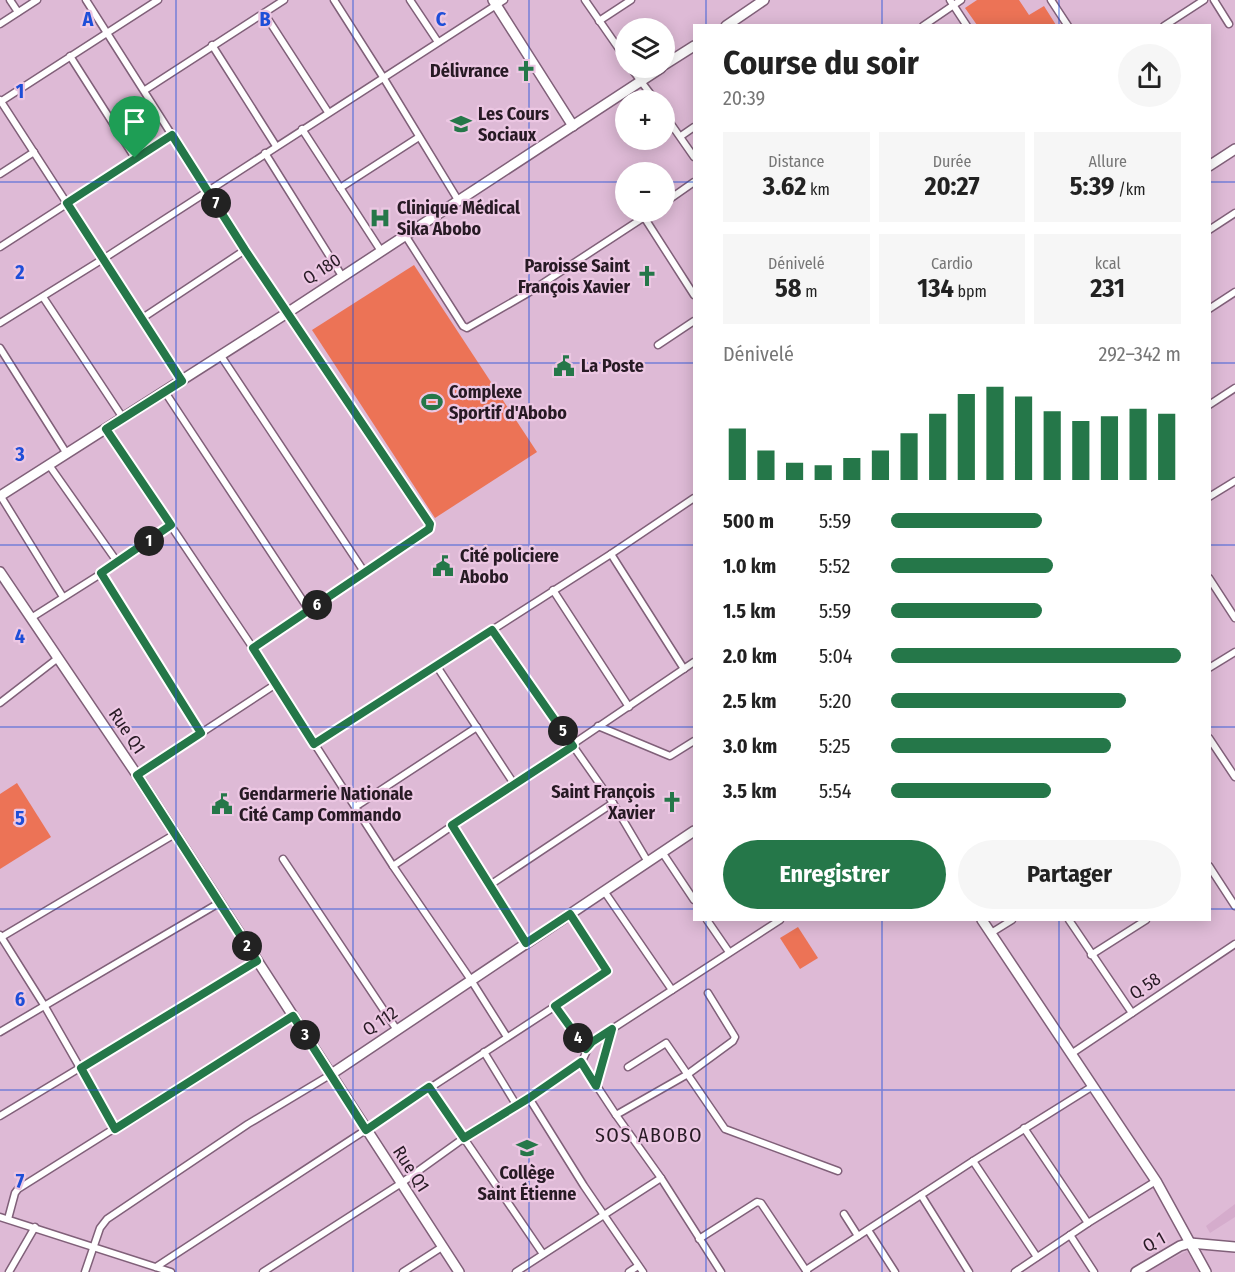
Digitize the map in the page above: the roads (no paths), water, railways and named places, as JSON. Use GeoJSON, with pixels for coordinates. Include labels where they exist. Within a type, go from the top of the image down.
{"type":"FeatureCollection","features":[{"type":"Feature","properties":{"kind":"street"},"geometry":{"type":"LineString","coordinates":[[10,0],[18,12]]}},
{"type":"Feature","properties":{"kind":"street"},"geometry":{"type":"LineString","coordinates":[[0,24],[37,0]]}},
{"type":"Feature","properties":{"kind":"street"},"geometry":{"type":"LineString","coordinates":[[86,0],[245,250],[430,524],[429,529],[253,648]]}},
{"type":"Feature","properties":{"kind":"street"},"geometry":{"type":"LineString","coordinates":[[158,0],[0,101],[182,381]]}},
{"type":"Feature","properties":{"kind":"street"},"geometry":{"type":"LineString","coordinates":[[145,90],[284,0]]}},
{"type":"Feature","properties":{"kind":"street"},"geometry":{"type":"LineString","coordinates":[[334,0],[458,200]]}},
{"type":"Feature","properties":{"kind":"street"},"geometry":{"type":"LineString","coordinates":[[410,0],[438,42]]}},
{"type":"Feature","properties":{"kind":"street"},"geometry":{"type":"LineString","coordinates":[[585,0],[615,44]]}},
{"type":"Feature","properties":{"kind":"street"},"geometry":{"type":"LineString","coordinates":[[599,21],[631,0]]}},
{"type":"Feature","properties":{"kind":"street"},"geometry":{"type":"LineString","coordinates":[[740,22],[764,0]]}},
{"type":"Feature","properties":{"kind":"street"},"geometry":{"type":"LineString","coordinates":[[924,24],[952,2],[961,0]]}},
{"type":"Feature","properties":{"kind":"street"},"geometry":{"type":"LineString","coordinates":[[1051,0],[1067,24]]}},
{"type":"Feature","properties":{"kind":"street"},"geometry":{"type":"LineString","coordinates":[[1167,24],[1204,0]]}},
{"type":"Feature","properties":{"kind":"street"},"geometry":{"type":"LineString","coordinates":[[1214,0],[1228,24]]}},
{"type":"Feature","properties":{"kind":"street"},"geometry":{"type":"LineString","coordinates":[[0,323],[103,259],[497,2],[573,126]]}},
{"type":"Feature","properties":{"kind":"street"},"geometry":{"type":"LineString","coordinates":[[952,2],[966,24]]}},
{"type":"Feature","properties":{"kind":"street"},"geometry":{"type":"LineString","coordinates":[[264,13],[328,112]]}},
{"type":"Feature","properties":{"kind":"street"},"geometry":{"type":"LineString","coordinates":[[212,45],[276,146]]}},
{"type":"Feature","properties":{"kind":"street","name":"Q 180"},"geometry":{"type":"LineString","coordinates":[[675,58],[693,47]]}},
{"type":"Feature","properties":{"kind":"street"},"geometry":{"type":"LineString","coordinates":[[70,56],[135,158]]}},
{"type":"Feature","properties":{"kind":"street"},"geometry":{"type":"LineString","coordinates":[[639,78],[648,90]]}},
{"type":"Feature","properties":{"kind":"street","name":"Q 180"},"geometry":{"type":"LineString","coordinates":[[0,496],[221,356],[645,78]]}},
{"type":"Feature","properties":{"kind":"street"},"geometry":{"type":"LineString","coordinates":[[675,128],[693,155]]}},
{"type":"Feature","properties":{"kind":"street"},"geometry":{"type":"LineString","coordinates":[[302,129],[381,251]]}},
{"type":"Feature","properties":{"kind":"street"},"geometry":{"type":"LineString","coordinates":[[681,136],[693,129]]}},
{"type":"Feature","properties":{"kind":"street"},"geometry":{"type":"LineString","coordinates":[[0,247],[172,135]]}},
{"type":"Feature","properties":{"kind":"street"},"geometry":{"type":"LineString","coordinates":[[340,188],[419,137]]}},
{"type":"Feature","properties":{"kind":"street"},"geometry":{"type":"LineString","coordinates":[[1211,165],[1235,149]]}},
{"type":"Feature","properties":{"kind":"street"},"geometry":{"type":"LineString","coordinates":[[0,174],[34,152]]}},
{"type":"Feature","properties":{"kind":"street"},"geometry":{"type":"LineString","coordinates":[[266,153],[342,276]]}},
{"type":"Feature","properties":{"kind":"street"},"geometry":{"type":"LineString","coordinates":[[675,195],[693,183]]}},
{"type":"Feature","properties":{"kind":"street"},"geometry":{"type":"LineString","coordinates":[[1211,229],[1235,213]]}},
{"type":"Feature","properties":{"kind":"street"},"geometry":{"type":"LineString","coordinates":[[405,235],[463,326],[467,328],[528,293],[636,222]]}},
{"type":"Feature","properties":{"kind":"street"},"geometry":{"type":"LineString","coordinates":[[647,222],[693,293]]}},
{"type":"Feature","properties":{"kind":"street"},"geometry":{"type":"LineString","coordinates":[[141,319],[245,250]]}},
{"type":"Feature","properties":{"kind":"street"},"geometry":{"type":"LineString","coordinates":[[1211,308],[1235,292]]}},
{"type":"Feature","properties":{"kind":"street"},"geometry":{"type":"LineString","coordinates":[[43,297],[123,418]]}},
{"type":"Feature","properties":{"kind":"street"},"geometry":{"type":"LineString","coordinates":[[658,345],[693,322]]}},
{"type":"Feature","properties":{"kind":"street"},"geometry":{"type":"LineString","coordinates":[[0,348],[68,454]]}},
{"type":"Feature","properties":{"kind":"street"},"geometry":{"type":"LineString","coordinates":[[221,356],[365,573]]}},
{"type":"Feature","properties":{"kind":"street"},"geometry":{"type":"LineString","coordinates":[[1211,404],[1235,388]]}},
{"type":"Feature","properties":{"kind":"street"},"geometry":{"type":"LineString","coordinates":[[165,392],[309,610]]}},
{"type":"Feature","properties":{"kind":"street"},"geometry":{"type":"LineString","coordinates":[[106,429],[253,648],[393,866],[507,1037]]}},
{"type":"Feature","properties":{"kind":"street"},"geometry":{"type":"LineString","coordinates":[[49,465],[118,562]]}},
{"type":"Feature","properties":{"kind":"street"},"geometry":{"type":"LineString","coordinates":[[1211,496],[1235,481]]}},
{"type":"Feature","properties":{"kind":"street"},"geometry":{"type":"LineString","coordinates":[[0,496],[63,597]]}},
{"type":"Feature","properties":{"kind":"street"},"geometry":{"type":"LineString","coordinates":[[314,744],[611,554],[693,499]]}},
{"type":"Feature","properties":{"kind":"street"},"geometry":{"type":"LineString","coordinates":[[31,618],[171,525]]}},
{"type":"Feature","properties":{"kind":"street"},"geometry":{"type":"LineString","coordinates":[[611,554],[684,669]]}},
{"type":"Feature","properties":{"kind":"street","name":"Rue Q1"},"geometry":{"type":"LineString","coordinates":[[0,572],[137,775],[459,1272]]}},
{"type":"Feature","properties":{"kind":"street"},"geometry":{"type":"LineString","coordinates":[[101,573],[201,733]]}},
{"type":"Feature","properties":{"kind":"street"},"geometry":{"type":"LineString","coordinates":[[1211,581],[1235,618]]}},
{"type":"Feature","properties":{"kind":"street"},"geometry":{"type":"LineString","coordinates":[[553,590],[629,707]]}},
{"type":"Feature","properties":{"kind":"street"},"geometry":{"type":"LineString","coordinates":[[492,630],[613,803],[648,862]]}},
{"type":"Feature","properties":{"kind":"street"},"geometry":{"type":"LineString","coordinates":[[1211,667],[1235,652]]}},
{"type":"Feature","properties":{"kind":"street"},"geometry":{"type":"LineString","coordinates":[[0,703],[58,658]]}},
{"type":"Feature","properties":{"kind":"street"},"geometry":{"type":"LineString","coordinates":[[393,866],[693,663]]}},
{"type":"Feature","properties":{"kind":"street"},"geometry":{"type":"LineString","coordinates":[[436,665],[514,784]]}},
{"type":"Feature","properties":{"kind":"street"},"geometry":{"type":"LineString","coordinates":[[137,775],[276,684]]}},
{"type":"Feature","properties":{"kind":"street"},"geometry":{"type":"LineString","coordinates":[[598,726],[670,756],[693,742]]}},
{"type":"Feature","properties":{"kind":"street"},"geometry":{"type":"LineString","coordinates":[[355,807],[477,727]]}},
{"type":"Feature","properties":{"kind":"street"},"geometry":{"type":"LineString","coordinates":[[1211,744],[1235,777]]}},
{"type":"Feature","properties":{"kind":"street"},"geometry":{"type":"LineString","coordinates":[[490,885],[613,803]]}},
{"type":"Feature","properties":{"kind":"street"},"geometry":{"type":"LineString","coordinates":[[452,825],[526,943]]}},
{"type":"Feature","properties":{"kind":"street","name":"Q 112"},"geometry":{"type":"LineString","coordinates":[[84,1272],[104,1223],[112,1215],[248,1124],[330,1075],[693,832]]}},
{"type":"Feature","properties":{"kind":"street"},"geometry":{"type":"LineString","coordinates":[[115,1129],[44,1005],[0,937],[175,834]]}},
{"type":"Feature","properties":{"kind":"street"},"geometry":{"type":"LineString","coordinates":[[662,852],[693,898]]}},
{"type":"Feature","properties":{"kind":"street"},"geometry":{"type":"LineString","coordinates":[[283,859],[396,1030]]}},
{"type":"Feature","properties":{"kind":"street"},"geometry":{"type":"LineString","coordinates":[[1212,876],[1235,906]]}},
{"type":"Feature","properties":{"kind":"street"},"geometry":{"type":"LineString","coordinates":[[604,891],[672,990]]}},
{"type":"Feature","properties":{"kind":"street"},"geometry":{"type":"LineString","coordinates":[[0,1032],[219,903]]}},
{"type":"Feature","properties":{"kind":"street"},"geometry":{"type":"LineString","coordinates":[[156,1267],[607,971],[570,914]]}},
{"type":"Feature","properties":{"kind":"street"},"geometry":{"type":"LineString","coordinates":[[708,921],[729,952]]}},
{"type":"Feature","properties":{"kind":"street"},"geometry":{"type":"LineString","coordinates":[[263,1272],[400,1184],[464,1138],[529,1098],[581,1062],[586,1049],[592,1042],[778,921]]}},
{"type":"Feature","properties":{"kind":"street"},"geometry":{"type":"LineString","coordinates":[[983,921],[1156,1181],[1178,1216],[1206,1272]]}},
{"type":"Feature","properties":{"kind":"street"},"geometry":{"type":"LineString","coordinates":[[991,933],[1010,921]]}},
{"type":"Feature","properties":{"kind":"street"},"geometry":{"type":"LineString","coordinates":[[1070,921],[1131,1013]]}},
{"type":"Feature","properties":{"kind":"street"},"geometry":{"type":"LineString","coordinates":[[1091,955],[1144,921]]}},
{"type":"Feature","properties":{"kind":"street","name":"Q 58"},"geometry":{"type":"LineString","coordinates":[[1071,1054],[1235,944]]}},
{"type":"Feature","properties":{"kind":"street"},"geometry":{"type":"LineString","coordinates":[[0,1116],[257,961]]}},
{"type":"Feature","properties":{"kind":"street"},"geometry":{"type":"LineString","coordinates":[[616,1115],[688,1074],[734,1041],[735,1036],[708,993]]}},
{"type":"Feature","properties":{"kind":"street"},"geometry":{"type":"LineString","coordinates":[[555,1006],[586,1049]]}},
{"type":"Feature","properties":{"kind":"street"},"geometry":{"type":"LineString","coordinates":[[8,1219],[16,1191],[293,1016]]}},
{"type":"Feature","properties":{"kind":"street"},"geometry":{"type":"LineString","coordinates":[[596,1086],[612,1029]]}},
{"type":"Feature","properties":{"kind":"street"},"geometry":{"type":"LineString","coordinates":[[628,1067],[666,1043],[725,1129],[838,1171]]}},
{"type":"Feature","properties":{"kind":"street"},"geometry":{"type":"LineString","coordinates":[[484,1052],[517,1106]]}},
{"type":"Feature","properties":{"kind":"street"},"geometry":{"type":"LineString","coordinates":[[581,1062],[661,1178],[721,1272]]}},
{"type":"Feature","properties":{"kind":"street"},"geometry":{"type":"LineString","coordinates":[[699,1239],[757,1202],[761,1203],[807,1271],[1024,1128],[1093,1086]]}},
{"type":"Feature","properties":{"kind":"street"},"geometry":{"type":"LineString","coordinates":[[429,1087],[543,1254]]}},
{"type":"Feature","properties":{"kind":"street"},"geometry":{"type":"LineString","coordinates":[[529,1098],[641,1269],[629,1272]]}},
{"type":"Feature","properties":{"kind":"street"},"geometry":{"type":"LineString","coordinates":[[1024,1128],[1088,1223]]}},
{"type":"Feature","properties":{"kind":"street"},"geometry":{"type":"LineString","coordinates":[[973,1161],[1037,1257]]}},
{"type":"Feature","properties":{"kind":"street"},"geometry":{"type":"LineString","coordinates":[[516,1272],[661,1178]]}},
{"type":"Feature","properties":{"kind":"street"},"geometry":{"type":"LineString","coordinates":[[1015,1272],[1156,1181]]}},
{"type":"Feature","properties":{"kind":"street"},"geometry":{"type":"LineString","coordinates":[[921,1195],[969,1272]]}},
{"type":"Feature","properties":{"kind":"street"},"geometry":{"type":"LineString","coordinates":[[844,1214],[858,1236]]}},
{"type":"Feature","properties":{"kind":"street"},"geometry":{"type":"LineString","coordinates":[[0,1217],[171,1272]]}},
{"type":"Feature","properties":{"kind":"street"},"geometry":{"type":"LineString","coordinates":[[9,1272],[35,1227]]}},
{"type":"Feature","properties":{"kind":"street"},"geometry":{"type":"LineString","coordinates":[[868,1230],[895,1272]]}},
{"type":"Feature","properties":{"kind":"street"},"geometry":{"type":"LineString","coordinates":[[1070,1235],[1094,1272]]}},
{"type":"Feature","properties":{"kind":"street"},"geometry":{"type":"LineString","coordinates":[[1190,1244],[1235,1247]]}},
{"type":"Feature","properties":{"kind":"street","name":"Q 1"},"geometry":{"type":"LineString","coordinates":[[1136,1272],[1170,1251],[1190,1244]]}},
{"type":"Feature","properties":{"kind":"street"},"geometry":{"type":"LineString","coordinates":[[403,1272],[442,1247]]}},
{"type":"Feature","properties":{"kind":"place","name":"Délivrance"},"geometry":{"type":"Point","coordinates":[526,71]}},
{"type":"Feature","properties":{"kind":"place","name":"Les Cours Sociaux"},"geometry":{"type":"Point","coordinates":[461,124]}},
{"type":"Feature","properties":{"kind":"place","name":"Clinique Médical Sika Abobo"},"geometry":{"type":"Point","coordinates":[380,218]}},
{"type":"Feature","properties":{"kind":"place","name":"Paroisse Saint François Xavier"},"geometry":{"type":"Point","coordinates":[647,276]}},
{"type":"Feature","properties":{"kind":"place","name":"La Poste"},"geometry":{"type":"Point","coordinates":[564,366]}},
{"type":"Feature","properties":{"kind":"place","name":"Complexe Sportif d'Abobo"},"geometry":{"type":"Point","coordinates":[432,402]}},
{"type":"Feature","properties":{"kind":"place","name":"Cité policiere Abobo"},"geometry":{"type":"Point","coordinates":[443,566]}},
{"type":"Feature","properties":{"kind":"place","name":"Saint François Xavier"},"geometry":{"type":"Point","coordinates":[672,802]}},
{"type":"Feature","properties":{"kind":"place","name":"Gendarmerie Nationale Cité Camp Commando"},"geometry":{"type":"Point","coordinates":[222,804]}},
{"type":"Feature","properties":{"kind":"place","name":"Collège Saint Étienne"},"geometry":{"type":"Point","coordinates":[527,1148]}},
{"type":"Feature","properties":{"kind":"district","name":"SOS ABOBO"},"geometry":{"type":"Point","coordinates":[649,1135]}}]}
